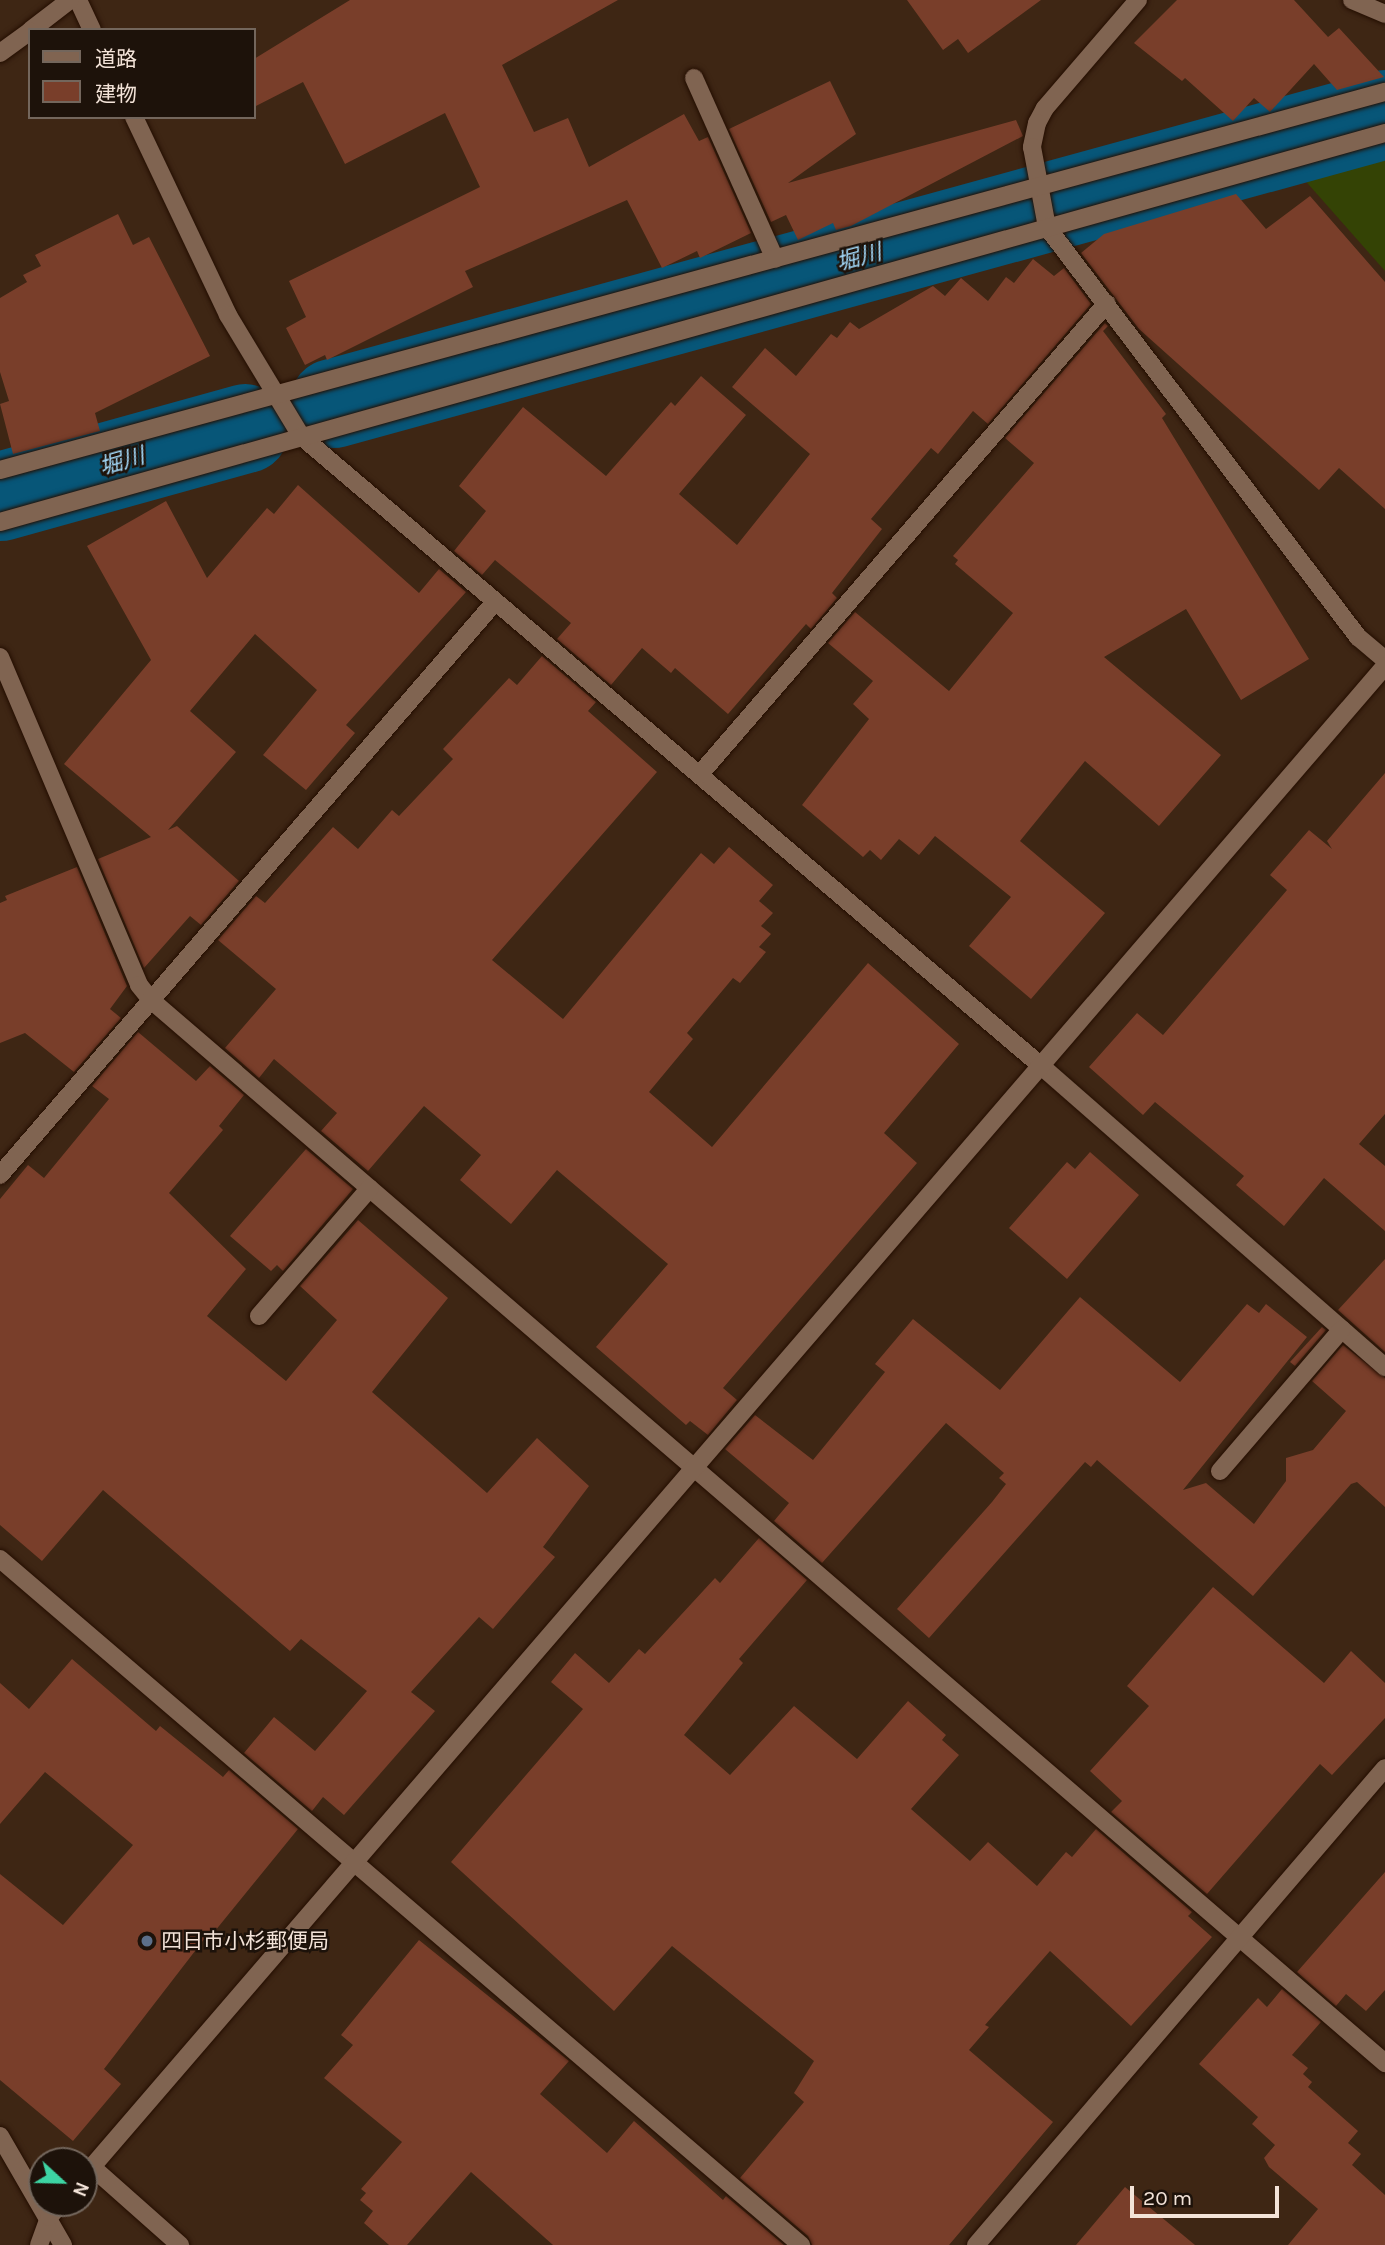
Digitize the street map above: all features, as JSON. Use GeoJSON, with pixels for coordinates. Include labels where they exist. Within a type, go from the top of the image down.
{"type":"FeatureCollection","features":[{"type":"Feature","properties":{"kind":"street"},"geometry":{"type":"LineString","coordinates":[[33,28],[70,0]]}},
{"type":"Feature","properties":{"kind":"street"},"geometry":{"type":"LineString","coordinates":[[78,0],[91,28]]}},
{"type":"Feature","properties":{"kind":"street"},"geometry":{"type":"LineString","coordinates":[[1138,0],[1045,108],[1033,138],[1038,189],[1047,225],[1358,637],[1385,660]]}},
{"type":"Feature","properties":{"kind":"street"},"geometry":{"type":"LineString","coordinates":[[1352,0],[1385,14]]}},
{"type":"Feature","properties":{"kind":"street"},"geometry":{"type":"LineString","coordinates":[[0,53],[28,32]]}},
{"type":"Feature","properties":{"kind":"street"},"geometry":{"type":"LineString","coordinates":[[694,78],[775,259]]}},
{"type":"Feature","properties":{"kind":"street"},"geometry":{"type":"LineString","coordinates":[[0,470],[277,397],[1385,92]]}},
{"type":"Feature","properties":{"kind":"street"},"geometry":{"type":"LineString","coordinates":[[135,119],[228,315],[301,436],[1040,1065],[1385,1367]]}},
{"type":"Feature","properties":{"kind":"street"},"geometry":{"type":"LineString","coordinates":[[0,522],[1047,225],[1385,133]]}},
{"type":"Feature","properties":{"kind":"street"},"geometry":{"type":"LineString","coordinates":[[700,774],[1107,303]]}},
{"type":"Feature","properties":{"kind":"street"},"geometry":{"type":"LineString","coordinates":[[0,1175],[495,602]]}},
{"type":"Feature","properties":{"kind":"street"},"geometry":{"type":"LineString","coordinates":[[0,657],[139,985],[151,1000],[1385,2063]]}},
{"type":"Feature","properties":{"kind":"street"},"geometry":{"type":"LineString","coordinates":[[98,2159],[1385,666]]}},
{"type":"Feature","properties":{"kind":"street"},"geometry":{"type":"LineString","coordinates":[[259,1316],[370,1188]]}},
{"type":"Feature","properties":{"kind":"street"},"geometry":{"type":"LineString","coordinates":[[1220,1471],[1342,1329]]}},
{"type":"Feature","properties":{"kind":"street"},"geometry":{"type":"LineString","coordinates":[[0,1559],[356,1860],[801,2245]]}},
{"type":"Feature","properties":{"kind":"street"},"geometry":{"type":"LineString","coordinates":[[976,2245],[1385,1768]]}},
{"type":"Feature","properties":{"kind":"street"},"geometry":{"type":"LineString","coordinates":[[0,2136],[28,2182]]}},
{"type":"Feature","properties":{"kind":"street"},"geometry":{"type":"LineString","coordinates":[[98,2179],[180,2245]]}},
{"type":"Feature","properties":{"kind":"street"},"geometry":{"type":"LineString","coordinates":[[39,2245],[49,2217]]}},
{"type":"Feature","properties":{"kind":"street"},"geometry":{"type":"LineString","coordinates":[[49,2217],[63,2245]]}},
{"type":"Feature","properties":{"kind":"green space"},"geometry":{"type":"Polygon","coordinates":[[[1385,144],[1385,271],[1294,168],[1385,144]]]}},
{"type":"Feature","properties":{"kind":"building"},"geometry":{"type":"Polygon","coordinates":[[[350,0],[618,0],[502,65],[534,132],[568,118],[589,167],[684,114],[699,141],[708,137],[751,233],[700,258],[697,251],[662,268],[627,200],[465,271],[473,287],[327,360],[325,355],[305,365],[286,328],[306,317],[289,281],[480,187],[445,113],[345,164],[303,82],[256,106],[256,58],[350,0]]]}},
{"type":"Feature","properties":{"kind":"building"},"geometry":{"type":"Polygon","coordinates":[[[907,0],[1041,0],[968,53],[958,39],[943,50],[907,0]]]}},
{"type":"Feature","properties":{"kind":"building"},"geometry":{"type":"Polygon","coordinates":[[[1177,0],[1294,0],[1328,37],[1339,28],[1384,77],[1337,90],[1314,64],[1270,112],[1254,98],[1233,121],[1185,78],[1182,81],[1134,43],[1177,0]]]}},
{"type":"Feature","properties":{"kind":"building"},"geometry":{"type":"Polygon","coordinates":[[[830,81],[856,134],[788,183],[1016,120],[1023,136],[851,226],[836,230],[833,223],[798,240],[786,215],[771,222],[729,129],[830,81]]]}},
{"type":"Feature","properties":{"kind":"building"},"geometry":{"type":"Polygon","coordinates":[[[1236,194],[1266,229],[1310,196],[1385,282],[1385,509],[1339,468],[1319,490],[1139,329],[1081,253],[1104,234],[1236,194]]]}},
{"type":"Feature","properties":{"kind":"building"},"geometry":{"type":"Polygon","coordinates":[[[118,214],[133,245],[149,237],[210,356],[95,413],[100,431],[13,454],[0,404],[9,401],[0,372],[0,298],[27,282],[23,275],[41,266],[35,255],[118,214]]]}},
{"type":"Feature","properties":{"kind":"building"},"geometry":{"type":"Polygon","coordinates":[[[1033,259],[1054,276],[1064,268],[1091,304],[988,424],[973,411],[938,454],[931,448],[871,519],[882,529],[832,593],[837,598],[811,629],[806,624],[728,714],[675,668],[671,673],[642,648],[611,685],[557,639],[571,623],[495,560],[482,575],[454,551],[486,511],[459,486],[523,407],[606,476],[671,402],[675,406],[701,376],[746,415],[679,494],[737,545],[810,454],[732,387],[765,348],[796,376],[831,334],[837,338],[850,322],[859,329],[933,286],[945,296],[961,278],[988,301],[1006,277],[1014,283],[1033,259]]]}},
{"type":"Feature","properties":{"kind":"building"},"geometry":{"type":"Polygon","coordinates":[[[1105,323],[1108,326],[1103,331],[1166,414],[1162,418],[1309,659],[1241,700],[1186,609],[1104,657],[1221,755],[1159,826],[1085,761],[1020,841],[1105,913],[1031,999],[969,946],[1011,897],[935,836],[919,855],[899,839],[881,860],[870,850],[863,857],[802,805],[869,719],[853,704],[873,681],[828,643],[855,612],[949,691],[1013,613],[955,564],[958,560],[953,556],[1034,463],[1005,438],[1105,323]]]}},
{"type":"Feature","properties":{"kind":"building"},"geometry":{"type":"Polygon","coordinates":[[[298,485],[419,593],[439,569],[466,592],[346,725],[355,733],[306,790],[263,755],[317,690],[255,634],[190,711],[236,752],[168,830],[177,826],[239,881],[201,925],[190,916],[144,968],[98,859],[151,837],[64,764],[151,660],[87,546],[166,501],[207,578],[267,508],[274,514],[298,485]]]}},
{"type":"Feature","properties":{"kind":"building"},"geometry":{"type":"Polygon","coordinates":[[[542,656],[596,702],[588,711],[657,772],[492,960],[563,1019],[701,853],[714,864],[729,847],[773,885],[759,901],[773,913],[761,926],[771,934],[759,947],[766,952],[740,983],[733,978],[687,1033],[693,1039],[649,1092],[712,1147],[868,963],[959,1044],[884,1133],[917,1163],[723,1388],[737,1400],[708,1435],[690,1421],[686,1425],[596,1347],[668,1264],[557,1170],[511,1224],[460,1180],[481,1155],[424,1106],[368,1171],[321,1131],[337,1113],[274,1059],[259,1078],[225,1048],[276,989],[218,940],[256,896],[265,903],[333,827],[358,849],[392,810],[399,816],[453,759],[443,749],[509,678],[517,685],[542,656]]]}},
{"type":"Feature","properties":{"kind":"building"},"geometry":{"type":"Polygon","coordinates":[[[1385,773],[1385,1114],[1359,1144],[1385,1166],[1385,1231],[1324,1178],[1284,1226],[1236,1185],[1244,1176],[1155,1102],[1143,1115],[1089,1067],[1137,1013],[1163,1035],[1287,890],[1270,875],[1309,830],[1332,849],[1327,841],[1385,773]]]}},
{"type":"Feature","properties":{"kind":"building"},"geometry":{"type":"Polygon","coordinates":[[[77,867],[127,986],[110,1009],[121,1018],[74,1072],[25,1033],[0,1043],[0,903],[7,900],[5,896],[77,867]]]}},
{"type":"Feature","properties":{"kind":"building"},"geometry":{"type":"Polygon","coordinates":[[[138,1032],[196,1081],[210,1066],[244,1095],[219,1126],[223,1130],[169,1193],[246,1269],[207,1316],[286,1381],[337,1320],[300,1286],[358,1220],[448,1298],[372,1392],[487,1493],[537,1438],[589,1486],[543,1547],[555,1557],[493,1629],[479,1617],[411,1692],[435,1711],[344,1815],[323,1797],[312,1811],[244,1753],[274,1717],[315,1751],[367,1691],[301,1639],[290,1651],[103,1490],[42,1561],[0,1525],[0,1199],[28,1165],[44,1178],[109,1099],[92,1086],[138,1032]]]}},
{"type":"Feature","properties":{"kind":"building"},"geometry":{"type":"Polygon","coordinates":[[[306,1149],[353,1189],[283,1271],[277,1265],[271,1271],[230,1236],[306,1149]]]}},
{"type":"Feature","properties":{"kind":"building"},"geometry":{"type":"Polygon","coordinates":[[[1090,1152],[1139,1195],[1067,1279],[1009,1228],[1067,1162],[1075,1169],[1090,1152]]]}},
{"type":"Feature","properties":{"kind":"building"},"geometry":{"type":"Polygon","coordinates":[[[1385,1259],[1385,1352],[1338,1310],[1385,1259]]]}},
{"type":"Feature","properties":{"kind":"building"},"geometry":{"type":"Polygon","coordinates":[[[1080,1297],[1180,1382],[1247,1304],[1259,1313],[1266,1304],[1307,1337],[1183,1490],[1206,1483],[1254,1524],[1286,1481],[1286,1458],[1313,1450],[1346,1411],[1312,1381],[1343,1345],[1385,1378],[1385,1507],[1357,1482],[1351,1484],[1253,1596],[1097,1460],[1091,1467],[1085,1462],[929,1638],[897,1609],[992,1502],[1006,1484],[999,1478],[1004,1473],[946,1423],[822,1563],[774,1521],[789,1503],[725,1449],[755,1415],[813,1460],[885,1372],[875,1364],[913,1319],[1000,1390],[1080,1297]]]}},
{"type":"Feature","properties":{"kind":"building"},"geometry":{"type":"Polygon","coordinates":[[[1322,1327],[1326,1330],[1295,1366],[1290,1362],[1322,1327]]]}},
{"type":"Feature","properties":{"kind":"building"},"geometry":{"type":"Polygon","coordinates":[[[759,1538],[807,1580],[739,1659],[743,1663],[684,1735],[730,1775],[794,1706],[857,1759],[908,1701],[946,1735],[942,1740],[959,1755],[911,1809],[970,1861],[988,1842],[1037,1886],[1066,1852],[1072,1857],[1096,1829],[1192,1912],[1188,1916],[1212,1937],[1131,2026],[1050,1951],[985,2025],[989,2027],[969,2050],[1053,2122],[949,2245],[812,2245],[808,2236],[740,2178],[804,2102],[794,2093],[814,2061],[672,1946],[614,2011],[451,1862],[583,1709],[551,1682],[575,1653],[609,1683],[639,1649],[645,1654],[715,1578],[720,1583],[759,1538]]]}},
{"type":"Feature","properties":{"kind":"building"},"geometry":{"type":"Polygon","coordinates":[[[1213,1587],[1324,1683],[1351,1651],[1385,1683],[1385,1718],[1332,1775],[1320,1764],[1207,1894],[1111,1812],[1122,1801],[1090,1771],[1149,1706],[1127,1686],[1213,1587]]]}},
{"type":"Feature","properties":{"kind":"building"},"geometry":{"type":"Polygon","coordinates":[[[72,1659],[156,1731],[160,1726],[223,1777],[229,1770],[298,1829],[215,1931],[212,1929],[104,2069],[121,2084],[73,2141],[0,2080],[0,1874],[63,1925],[133,1845],[45,1772],[0,1824],[0,1683],[29,1709],[72,1659]]]}},
{"type":"Feature","properties":{"kind":"building"},"geometry":{"type":"Polygon","coordinates":[[[1385,1872],[1385,1990],[1366,2011],[1346,1994],[1336,2006],[1297,1972],[1385,1872]]]}},
{"type":"Feature","properties":{"kind":"building"},"geometry":{"type":"Polygon","coordinates":[[[419,1940],[569,2061],[540,2094],[607,2153],[634,2121],[723,2200],[726,2196],[784,2245],[553,2245],[471,2172],[407,2245],[389,2245],[364,2223],[373,2211],[360,2200],[366,2193],[361,2189],[402,2142],[324,2078],[353,2045],[341,2035],[419,1940]]]}},
{"type":"Feature","properties":{"kind":"building"},"geometry":{"type":"Polygon","coordinates":[[[1282,1989],[1321,2022],[1292,2055],[1308,2068],[1303,2074],[1312,2082],[1308,2087],[1358,2131],[1348,2143],[1361,2154],[1352,2165],[1385,2195],[1385,2245],[1288,2245],[1318,2209],[1269,2167],[1264,2158],[1275,2145],[1252,2124],[1258,2117],[1199,2064],[1258,1998],[1267,2007],[1282,1989]]]}},
{"type":"Feature","properties":{"kind":"building"},"geometry":{"type":"Polygon","coordinates":[[[1125,2187],[1195,2245],[1076,2245],[1125,2187]]]}},
{"type":"Feature","properties":{"kind":"waterway","name":"堀川"},"geometry":{"type":"LineString","coordinates":[[333,403],[1385,114]]}},
{"type":"Feature","properties":{"kind":"waterway","name":"堀川"},"geometry":{"type":"LineString","coordinates":[[0,496],[245,428]]}},
{"type":"Feature","properties":{"kind":"place","name":"四日市小杉郵便局"},"geometry":{"type":"Point","coordinates":[147,1941]}}]}
